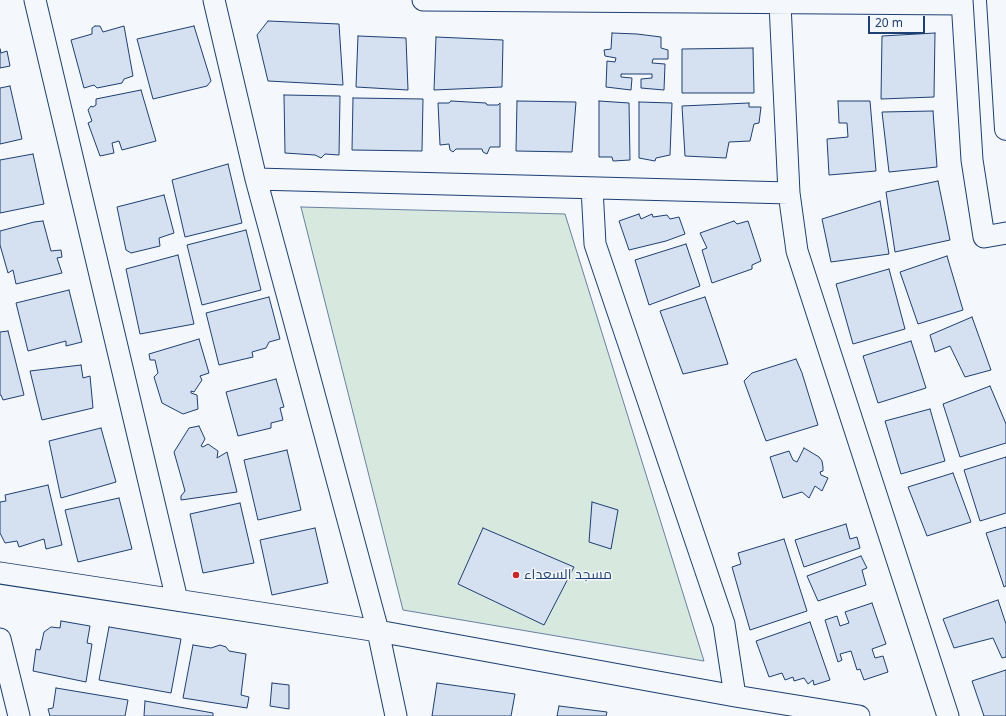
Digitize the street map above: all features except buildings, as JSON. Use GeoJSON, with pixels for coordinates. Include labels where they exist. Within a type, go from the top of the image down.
{"type":"FeatureCollection","features":[{"type":"Feature","properties":{"kind":"main road"},"geometry":{"type":"LineString","coordinates":[[998,0],[1006,129]]}},
{"type":"Feature","properties":{"kind":"street"},"geometry":{"type":"LineString","coordinates":[[35,0],[177,600]]}},
{"type":"Feature","properties":{"kind":"street"},"geometry":{"type":"LineString","coordinates":[[214,0],[256,179],[378,631],[396,716]]}},
{"type":"Feature","properties":{"kind":"street"},"geometry":{"type":"LineString","coordinates":[[423,0],[780,4],[962,2],[972,160],[984,237],[1006,233]]}},
{"type":"Feature","properties":{"kind":"street"},"geometry":{"type":"LineString","coordinates":[[780,4],[789,193],[796,251],[948,716]]}},
{"type":"Feature","properties":{"kind":"street"},"geometry":{"type":"LineString","coordinates":[[256,179],[789,193]]}},
{"type":"Feature","properties":{"kind":"street"},"geometry":{"type":"LineString","coordinates":[[592,188],[595,244],[724,624],[735,696]]}},
{"type":"Feature","properties":{"kind":"street"},"geometry":{"type":"LineString","coordinates":[[0,573],[378,631],[735,696],[859,716]]}},
{"type":"Feature","properties":{"kind":"street"},"geometry":{"type":"LineString","coordinates":[[0,639],[19,716]]}},
{"type":"Feature","properties":{"kind":"shaded area"},"geometry":{"type":"Polygon","coordinates":[[[301,207],[565,214],[704,661],[403,610],[301,207]]]}},
{"type":"Feature","properties":{"kind":"place","name":"مسجد السعداء"},"geometry":{"type":"Point","coordinates":[516,575]}}]}
